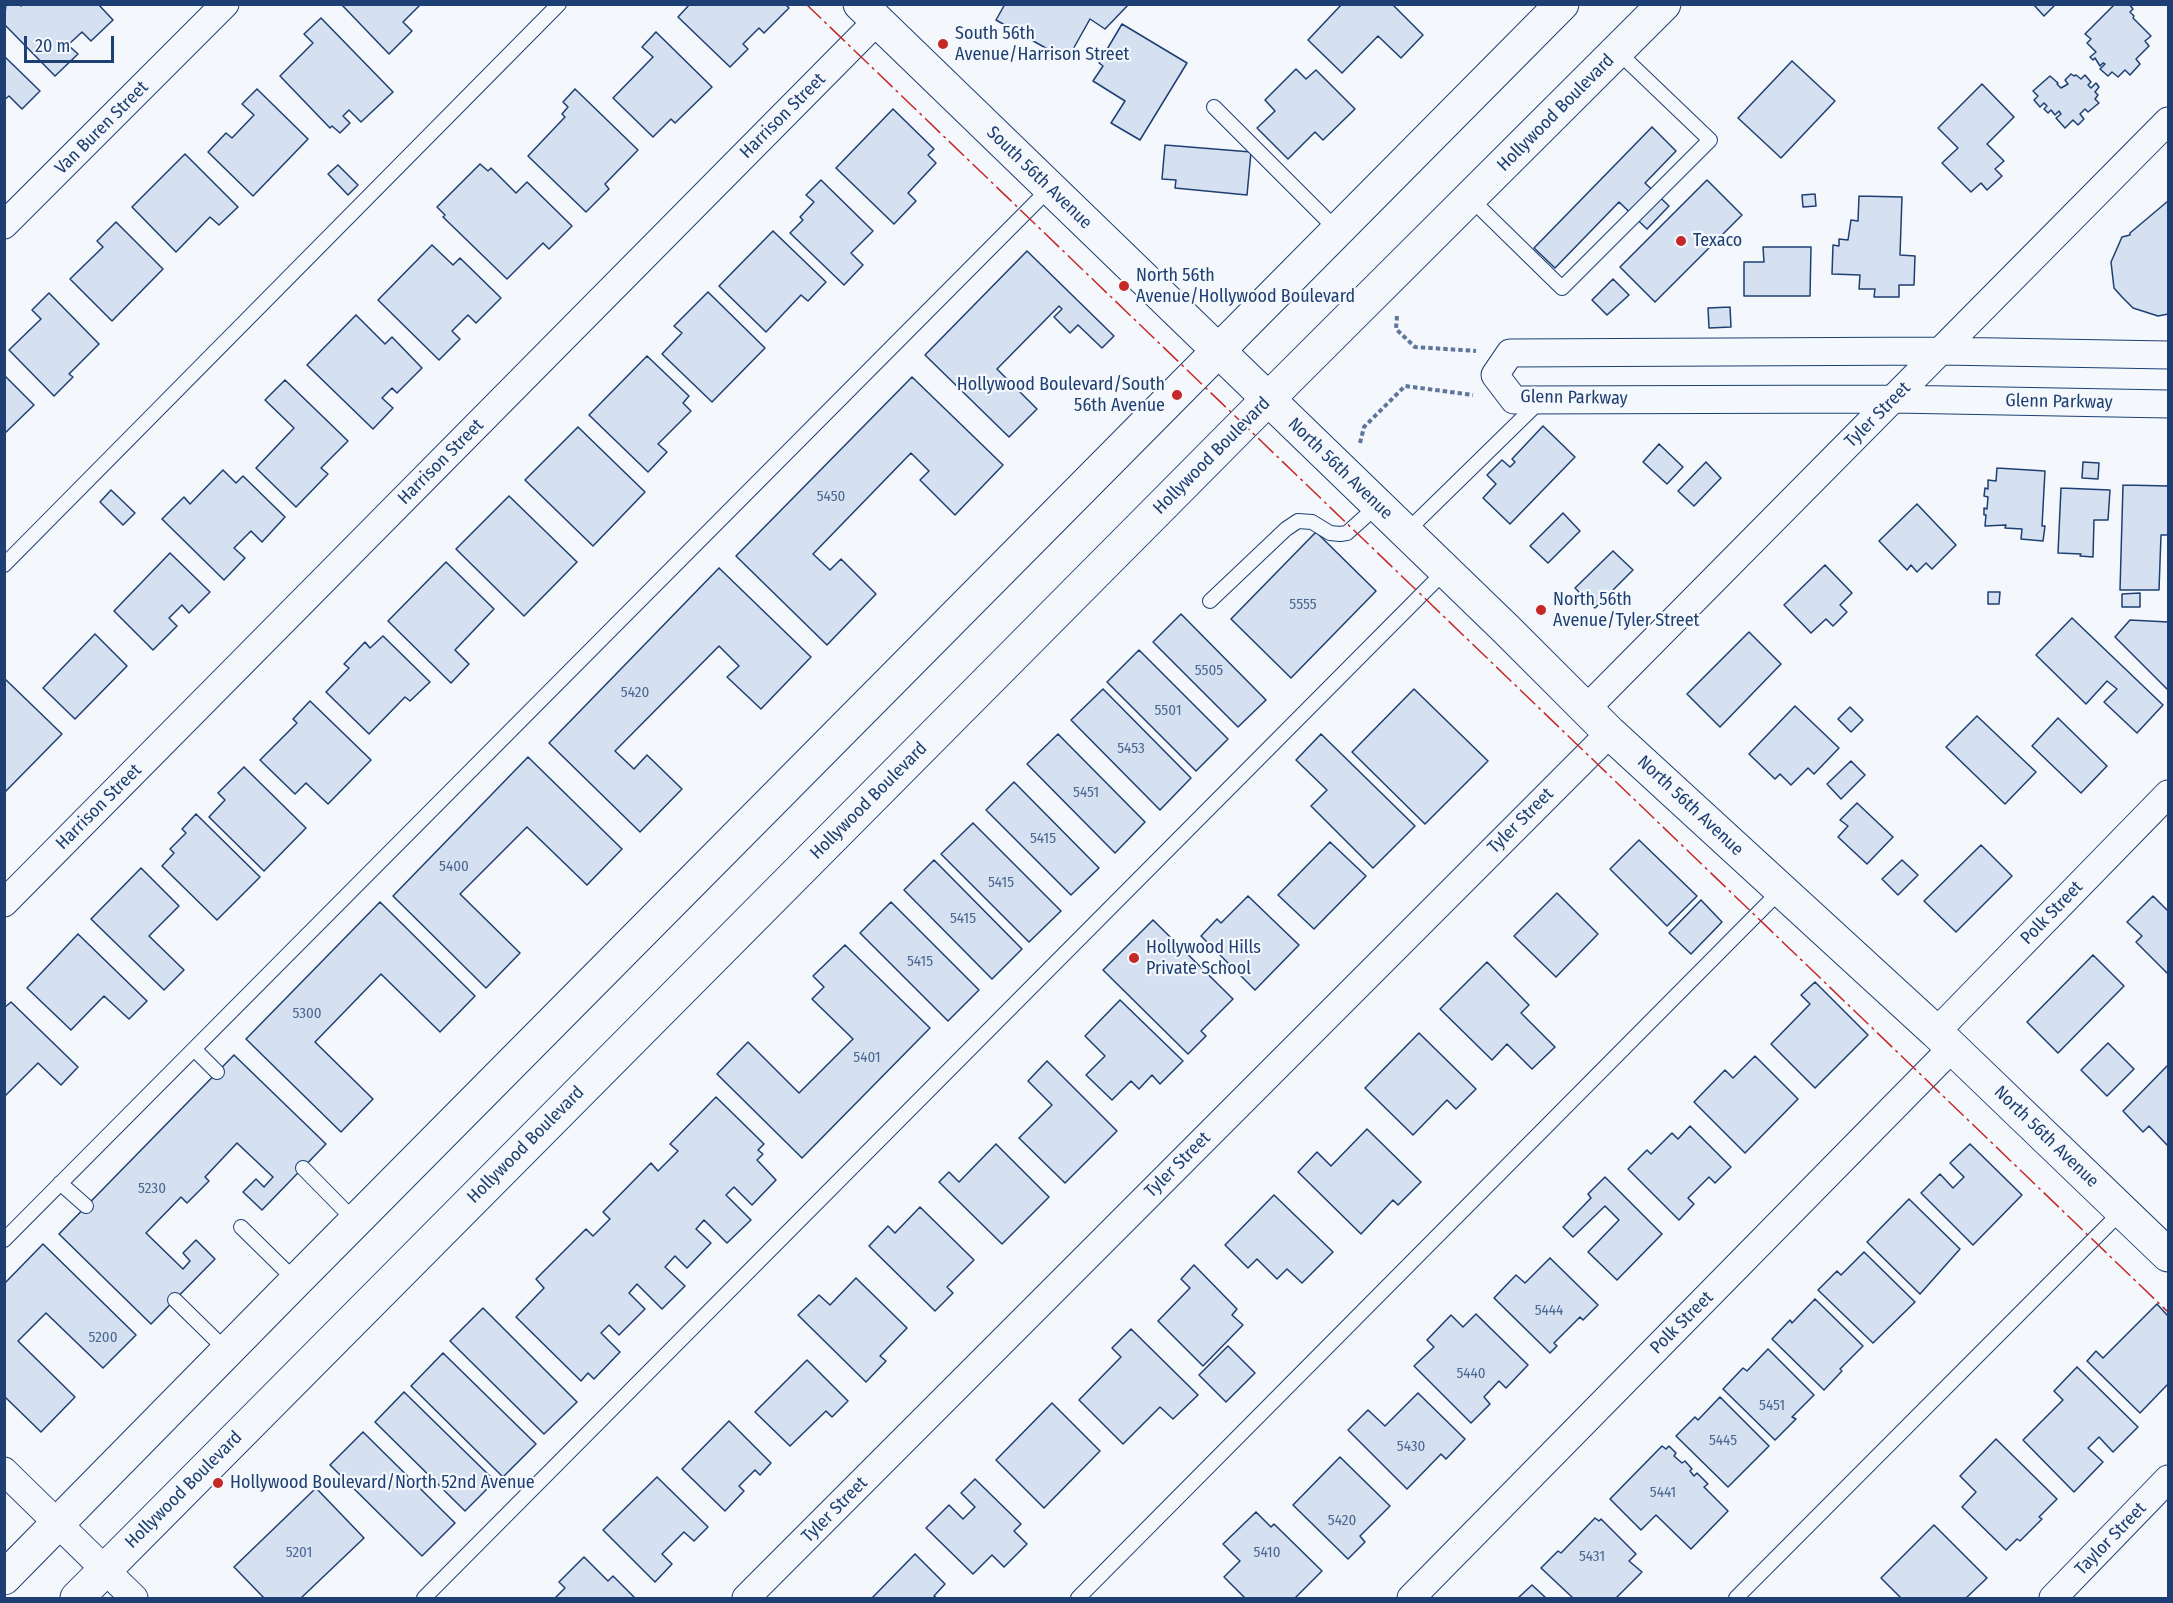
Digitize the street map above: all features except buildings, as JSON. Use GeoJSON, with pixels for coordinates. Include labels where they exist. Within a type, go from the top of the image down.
{"type":"FeatureCollection","features":[{"type":"Feature","properties":{"kind":"main road"},"geometry":{"type":"LineString","coordinates":[[4,1578],[1562,4]]}},
{"type":"Feature","properties":{"kind":"main road","name":"Hollywood Boulevard"},"geometry":{"type":"LineString","coordinates":[[77,1599],[1268,399],[1664,4]]}},
{"type":"Feature","properties":{"kind":"main road","name":"South 56th Avenue"},"geometry":{"type":"LineString","coordinates":[[869,13],[1218,351]]}},
{"type":"Feature","properties":{"kind":"main road","name":"North 56th Avenue"},"geometry":{"type":"LineString","coordinates":[[1218,351],[1610,733],[1944,1040],[2169,1255]]}},
{"type":"Feature","properties":{"kind":"street","name":"Van Buren Street"},"geometry":{"type":"LineString","coordinates":[[4,225],[225,4]]}},
{"type":"Feature","properties":{"kind":"street","name":"Harrison Street"},"geometry":{"type":"LineString","coordinates":[[4,903],[869,13]]}},
{"type":"Feature","properties":{"kind":"street","name":"Tyler Street"},"geometry":{"type":"LineString","coordinates":[[1586,709],[2169,121]]}},
{"type":"Feature","properties":{"kind":"street"},"geometry":{"type":"LineString","coordinates":[[1510,353],[1942,351],[2169,355]]}},
{"type":"Feature","properties":{"kind":"street","name":"Glenn Parkway"},"geometry":{"type":"LineString","coordinates":[[1510,353],[1495,375],[1514,400],[1894,399],[2169,404]]}},
{"type":"Feature","properties":{"kind":"street","name":"Tyler Street"},"geometry":{"type":"LineString","coordinates":[[747,1599],[1610,733]]}},
{"type":"Feature","properties":{"kind":"street","name":"Polk Street"},"geometry":{"type":"LineString","coordinates":[[1411,1599],[1944,1040],[2169,794]]}},
{"type":"Feature","properties":{"kind":"street"},"geometry":{"type":"LineString","coordinates":[[4,1471],[134,1599]]}},
{"type":"Feature","properties":{"kind":"street","name":"Taylor Street"},"geometry":{"type":"LineString","coordinates":[[2053,1599],[2169,1479]]}},
{"type":"Feature","properties":{"kind":"lane"},"geometry":{"type":"LineString","coordinates":[[4,565],[559,4]]}},
{"type":"Feature","properties":{"kind":"lane"},"geometry":{"type":"LineString","coordinates":[[1470,198],[1562,288],[1710,140],[1617,51]]}},
{"type":"Feature","properties":{"kind":"lane"},"geometry":{"type":"LineString","coordinates":[[1214,107],[1338,231]]}},
{"type":"Feature","properties":{"kind":"lane"},"geometry":{"type":"LineString","coordinates":[[4,1240],[1050,188]]}},
{"type":"Feature","properties":{"kind":"lane"},"geometry":{"type":"LineString","coordinates":[[1405,532],[1542,399]]}},
{"type":"Feature","properties":{"kind":"lane"},"geometry":{"type":"LineString","coordinates":[[1210,601],[1286,529],[1298,521],[1312,522],[1329,533],[1347,533],[1377,506]]}},
{"type":"Feature","properties":{"kind":"lane"},"geometry":{"type":"LineString","coordinates":[[424,1599],[1444,571]]}},
{"type":"Feature","properties":{"kind":"lane"},"geometry":{"type":"LineString","coordinates":[[1078,1599],[1781,890]]}},
{"type":"Feature","properties":{"kind":"lane"},"geometry":{"type":"LineString","coordinates":[[194,1049],[217,1072]]}},
{"type":"Feature","properties":{"kind":"lane"},"geometry":{"type":"LineString","coordinates":[[303,1168],[356,1221]]}},
{"type":"Feature","properties":{"kind":"lane"},"geometry":{"type":"LineString","coordinates":[[60,1183],[86,1206]]}},
{"type":"Feature","properties":{"kind":"lane"},"geometry":{"type":"LineString","coordinates":[[1736,1599],[2122,1210]]}},
{"type":"Feature","properties":{"kind":"lane"},"geometry":{"type":"LineString","coordinates":[[241,1227],[296,1281]]}},
{"type":"Feature","properties":{"kind":"lane"},"geometry":{"type":"LineString","coordinates":[[175,1300],[227,1351]]}},
{"type":"Feature","properties":{"kind":"path"},"geometry":{"type":"LineString","coordinates":[[1400,267],[1396,329],[1415,347],[1510,353]]}},
{"type":"Feature","properties":{"kind":"path"},"geometry":{"type":"LineString","coordinates":[[1350,478],[1364,427],[1405,386],[1514,400]]}},
{"type":"Feature","properties":{"kind":"power"},"geometry":{"type":"LineString","coordinates":[[806,4],[2168,1312]]}},
{"type":"Feature","properties":{"kind":"place","name":"South 56th Avenue/Harrison Street"},"geometry":{"type":"Point","coordinates":[943,44]}},
{"type":"Feature","properties":{"kind":"place","name":"Texaco"},"geometry":{"type":"Point","coordinates":[1681,241]}},
{"type":"Feature","properties":{"kind":"place","name":"North 56th Avenue/Hollywood Boulevard"},"geometry":{"type":"Point","coordinates":[1124,286]}},
{"type":"Feature","properties":{"kind":"place","name":"Hollywood Boulevard/South 56th Avenue"},"geometry":{"type":"Point","coordinates":[1177,395]}},
{"type":"Feature","properties":{"kind":"place","name":"North 56th Avenue/Tyler Street"},"geometry":{"type":"Point","coordinates":[1541,610]}},
{"type":"Feature","properties":{"kind":"place","name":"Hollywood Hills Private School"},"geometry":{"type":"Point","coordinates":[1134,958]}},
{"type":"Feature","properties":{"kind":"place","name":"Hollywood Boulevard/North 52nd Avenue"},"geometry":{"type":"Point","coordinates":[218,1483]}}]}
